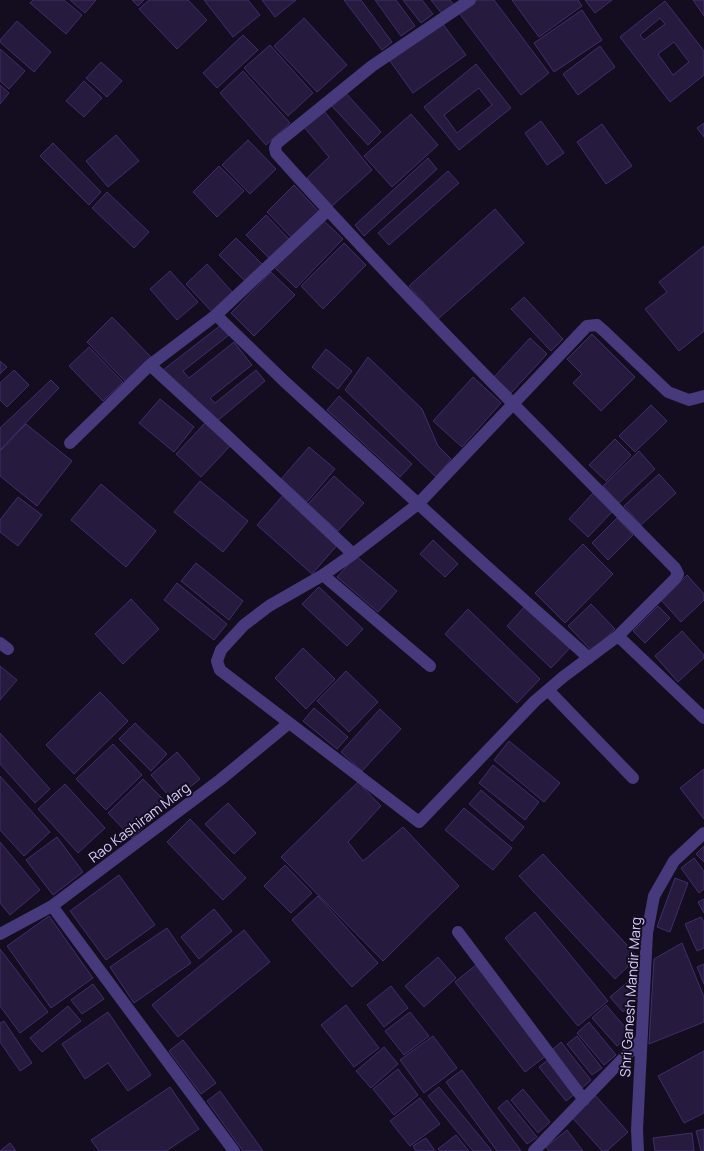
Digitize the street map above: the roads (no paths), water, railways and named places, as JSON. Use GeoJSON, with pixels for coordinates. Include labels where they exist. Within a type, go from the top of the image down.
{"type":"FeatureCollection","features":[{"type":"Feature","properties":{"kind":"street"},"geometry":{"type":"LineString","coordinates":[[470,0],[372,66],[277,142],[276,153],[513,404],[675,568],[678,574],[618,636],[563,677],[535,701],[420,822],[220,670],[217,661],[221,650],[244,625],[269,606],[323,575],[418,504],[513,404],[587,326],[596,326],[604,331],[668,392],[689,400],[704,396]]}},
{"type":"Feature","properties":{"kind":"street"},"geometry":{"type":"LineString","coordinates":[[70,443],[150,365],[216,315],[328,210]]}},
{"type":"Feature","properties":{"kind":"street"},"geometry":{"type":"LineString","coordinates":[[216,315],[284,381],[589,658]]}},
{"type":"Feature","properties":{"kind":"street"},"geometry":{"type":"LineString","coordinates":[[150,365],[353,554]]}},
{"type":"Feature","properties":{"kind":"street"},"geometry":{"type":"LineString","coordinates":[[323,575],[430,666]]}},
{"type":"Feature","properties":{"kind":"street"},"geometry":{"type":"LineString","coordinates":[[618,636],[704,718]]}},
{"type":"Feature","properties":{"kind":"street"},"geometry":{"type":"LineString","coordinates":[[548,690],[633,778]]}},
{"type":"Feature","properties":{"kind":"street","name":"Rao Kashiram Marg"},"geometry":{"type":"LineString","coordinates":[[0,934],[52,906],[220,780],[289,722]]}},
{"type":"Feature","properties":{"kind":"street","name":"Shri Ganesh Mandir Marg"},"geometry":{"type":"LineString","coordinates":[[638,1151],[637,1130],[647,933],[654,896],[674,861],[704,833]]}},
{"type":"Feature","properties":{"kind":"street"},"geometry":{"type":"LineString","coordinates":[[52,906],[234,1151]]}},
{"type":"Feature","properties":{"kind":"street"},"geometry":{"type":"LineString","coordinates":[[458,932],[584,1100]]}},
{"type":"Feature","properties":{"kind":"street"},"geometry":{"type":"LineString","coordinates":[[534,1151],[641,1040]]}}]}
